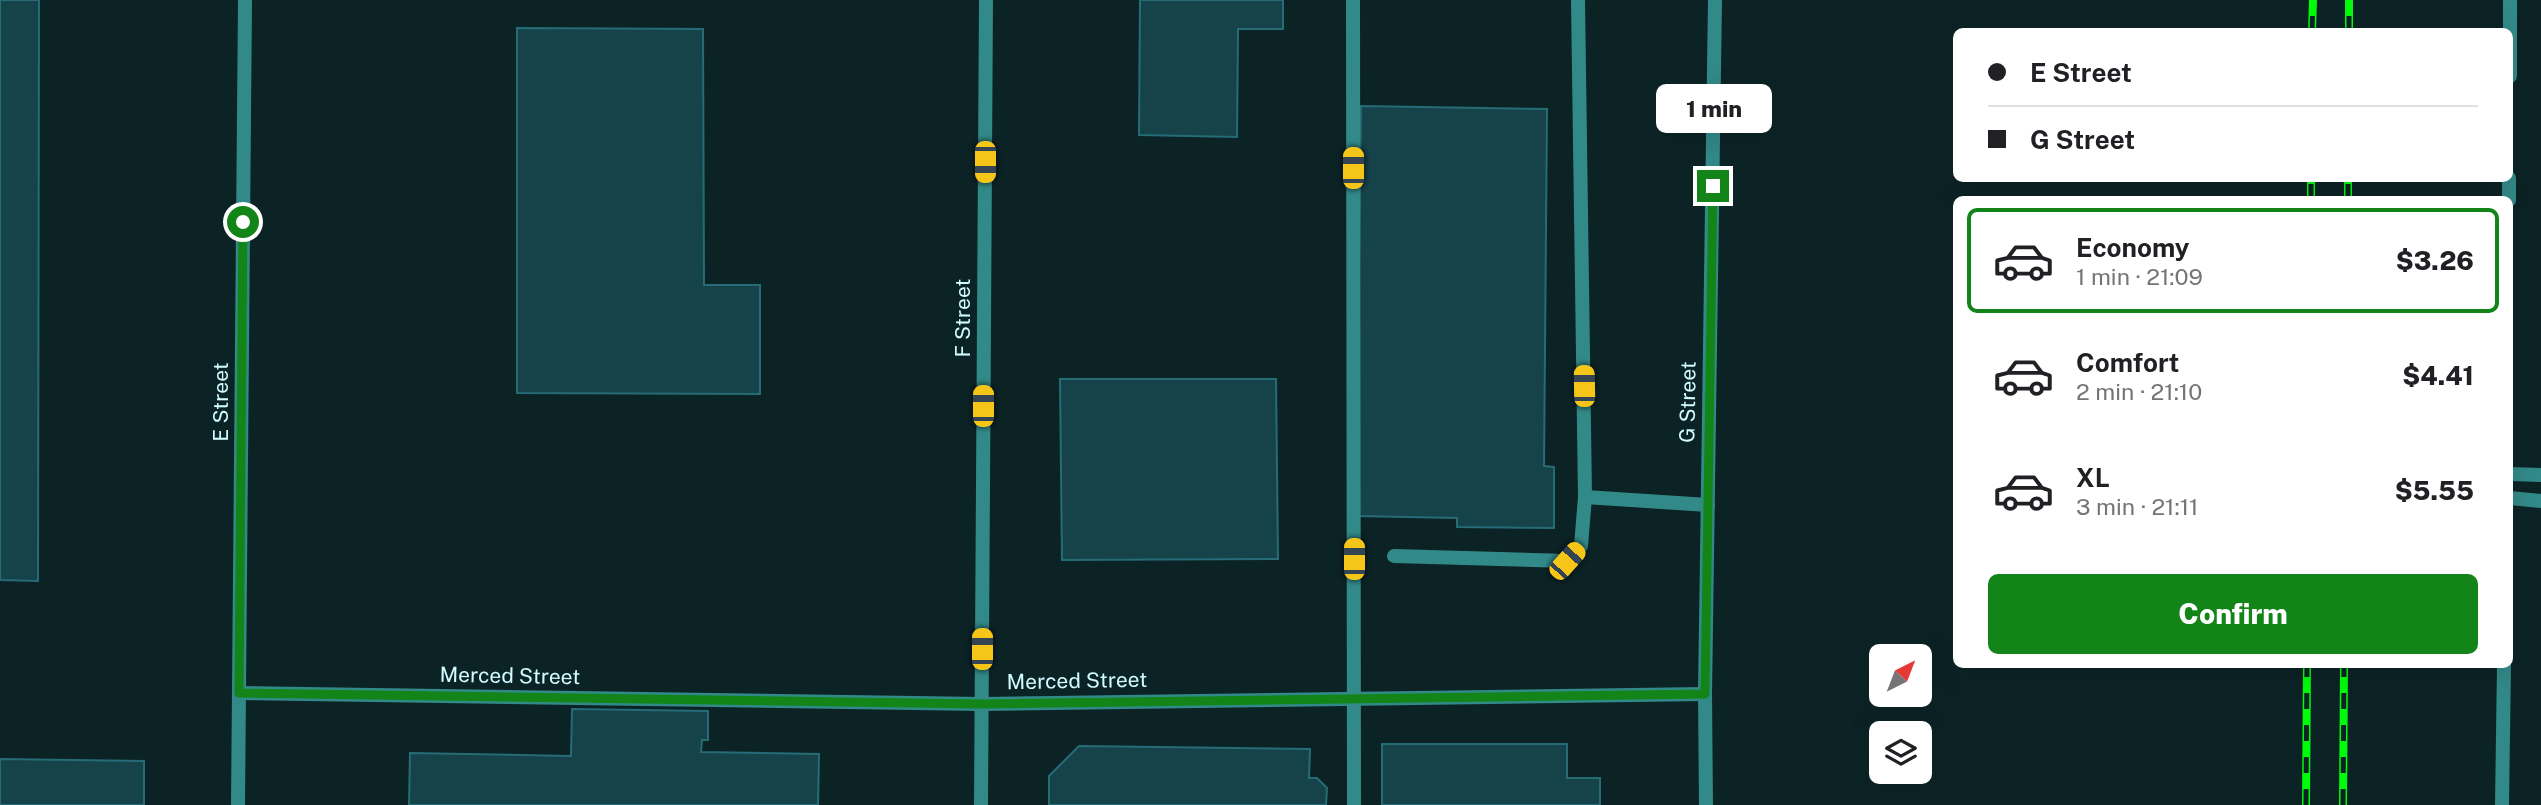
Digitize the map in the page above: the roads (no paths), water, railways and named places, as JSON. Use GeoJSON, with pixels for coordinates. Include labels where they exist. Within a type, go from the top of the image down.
{"type":"FeatureCollection","features":[{"type":"Feature","properties":{"kind":"street","name":"E Street"},"geometry":{"type":"LineString","coordinates":[[238,805],[245,0]]}},
{"type":"Feature","properties":{"kind":"street","name":"F Street"},"geometry":{"type":"LineString","coordinates":[[981,805],[986,0]]}},
{"type":"Feature","properties":{"kind":"street"},"geometry":{"type":"LineString","coordinates":[[1353,0],[1354,805]]}},
{"type":"Feature","properties":{"kind":"street"},"geometry":{"type":"LineString","coordinates":[[1394,556],[1567,561],[1581,546],[1585,496],[1578,0]]}},
{"type":"Feature","properties":{"kind":"street","name":"G Street"},"geometry":{"type":"LineString","coordinates":[[1706,805],[1705,694],[1715,0]]}},
{"type":"Feature","properties":{"kind":"street"},"geometry":{"type":"LineString","coordinates":[[2510,0],[2510,28]]}},
{"type":"Feature","properties":{"kind":"street"},"geometry":{"type":"LineString","coordinates":[[2513,474],[2541,475]]}},
{"type":"Feature","properties":{"kind":"street"},"geometry":{"type":"LineString","coordinates":[[1585,496],[1708,505]]}},
{"type":"Feature","properties":{"kind":"street"},"geometry":{"type":"LineString","coordinates":[[2513,498],[2541,501]]}},
{"type":"Feature","properties":{"kind":"street"},"geometry":{"type":"LineString","coordinates":[[2502,805],[2504,668]]}},
{"type":"Feature","properties":{"kind":"street","name":"Merced Street"},"geometry":{"type":"LineString","coordinates":[[239,693],[981,704],[1705,694]]}},
{"type":"Feature","properties":{"kind":"railway"},"geometry":{"type":"LineString","coordinates":[[2312,28],[2313,0]]}},
{"type":"Feature","properties":{"kind":"railway"},"geometry":{"type":"LineString","coordinates":[[2349,0],[2349,28]]}},
{"type":"Feature","properties":{"kind":"railway"},"geometry":{"type":"LineString","coordinates":[[2311,182],[2311,196]]}},
{"type":"Feature","properties":{"kind":"railway"},"geometry":{"type":"LineString","coordinates":[[2348,182],[2348,196]]}},
{"type":"Feature","properties":{"kind":"railway"},"geometry":{"type":"LineString","coordinates":[[2306,805],[2307,668]]}},
{"type":"Feature","properties":{"kind":"railway"},"geometry":{"type":"LineString","coordinates":[[2343,805],[2344,668]]}}]}
